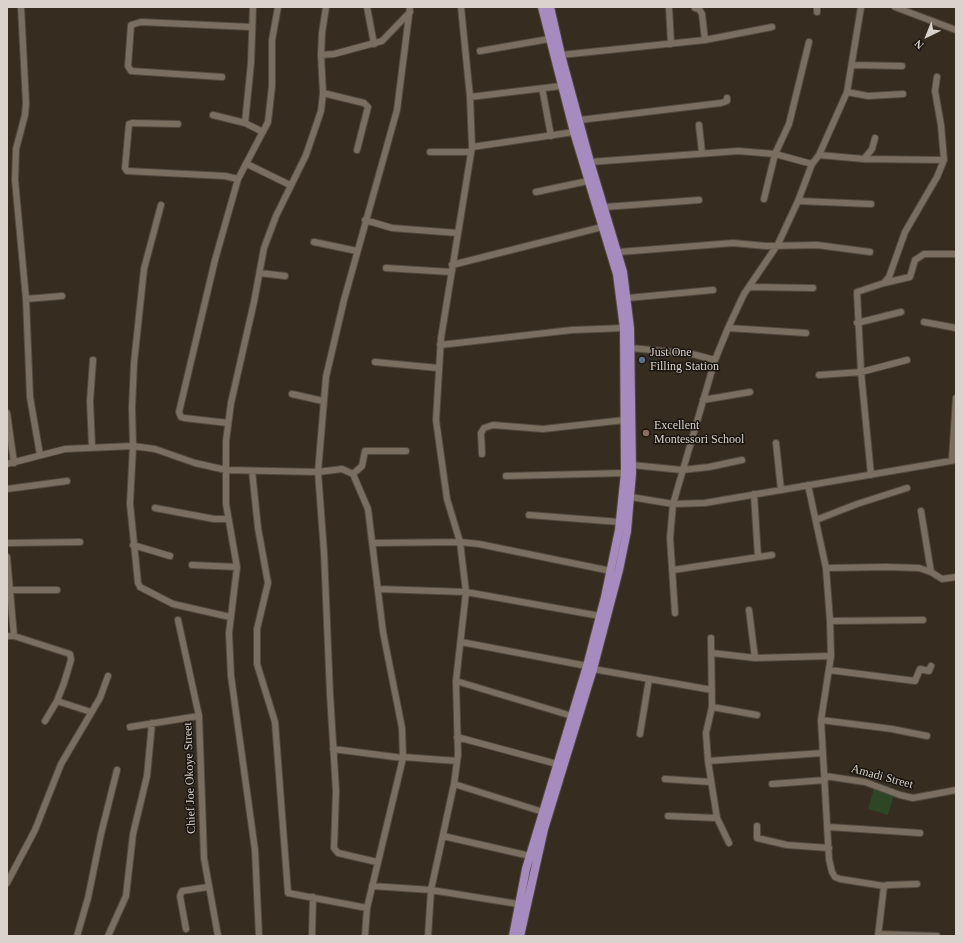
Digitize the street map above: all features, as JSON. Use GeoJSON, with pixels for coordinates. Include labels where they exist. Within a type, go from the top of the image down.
{"type":"FeatureCollection","features":[{"type":"Feature","properties":{"kind":"main road"},"geometry":{"type":"LineString","coordinates":[[513,936],[518,904],[530,856],[572,716],[590,668],[620,522],[625,473],[624,328],[616,274],[561,86],[542,7]]}},
{"type":"Feature","properties":{"kind":"main road"},"geometry":{"type":"LineString","coordinates":[[520,936],[544,829],[619,570],[631,497],[632,465],[628,298],[619,252],[590,162],[580,120],[561,55],[550,7]]}},
{"type":"Feature","properties":{"kind":"street"},"geometry":{"type":"LineString","coordinates":[[21,7],[26,103],[25,115],[16,149],[15,180],[26,298],[29,347],[29,380],[33,421],[40,455]]}},
{"type":"Feature","properties":{"kind":"street"},"geometry":{"type":"LineString","coordinates":[[245,123],[251,63],[251,28],[253,7]]}},
{"type":"Feature","properties":{"kind":"street"},"geometry":{"type":"LineString","coordinates":[[228,423],[184,418],[181,417],[179,412],[215,260],[238,179],[268,122],[271,107],[272,40],[278,7]]}},
{"type":"Feature","properties":{"kind":"street"},"geometry":{"type":"LineString","coordinates":[[259,936],[255,850],[231,676],[228,633],[237,578],[237,567],[234,541],[228,519],[226,470],[228,423],[266,243],[290,185],[311,142],[321,111],[323,93],[321,55],[326,7]]}},
{"type":"Feature","properties":{"kind":"street"},"geometry":{"type":"LineString","coordinates":[[367,7],[374,44]]}},
{"type":"Feature","properties":{"kind":"street"},"geometry":{"type":"LineString","coordinates":[[428,936],[431,890],[454,784],[457,761],[456,681],[466,592],[460,542],[447,499],[436,420],[440,345],[471,150],[470,97],[461,7]]}},
{"type":"Feature","properties":{"kind":"street"},"geometry":{"type":"LineString","coordinates":[[669,7],[671,44]]}},
{"type":"Feature","properties":{"kind":"street"},"geometry":{"type":"LineString","coordinates":[[675,613],[670,538],[673,504],[715,360],[728,328],[749,287],[778,244],[798,201],[812,164],[819,155],[847,92],[853,65],[860,7]]}},
{"type":"Feature","properties":{"kind":"street"},"geometry":{"type":"LineString","coordinates":[[895,7],[956,30]]}},
{"type":"Feature","properties":{"kind":"street"},"geometry":{"type":"LineString","coordinates":[[695,8],[700,9],[702,14],[705,40]]}},
{"type":"Feature","properties":{"kind":"street"},"geometry":{"type":"LineString","coordinates":[[321,55],[334,54],[374,44],[387,37],[410,10]]}},
{"type":"Feature","properties":{"kind":"street"},"geometry":{"type":"LineString","coordinates":[[377,862],[335,851],[336,791],[324,552],[318,472],[326,377],[365,220],[397,110],[410,10]]}},
{"type":"Feature","properties":{"kind":"street"},"geometry":{"type":"LineString","coordinates":[[222,77],[131,71],[128,66],[131,24],[141,22],[251,28]]}},
{"type":"Feature","properties":{"kind":"street"},"geometry":{"type":"LineString","coordinates":[[561,55],[705,40],[772,27]]}},
{"type":"Feature","properties":{"kind":"street"},"geometry":{"type":"LineString","coordinates":[[480,51],[549,39]]}},
{"type":"Feature","properties":{"kind":"street"},"geometry":{"type":"LineString","coordinates":[[764,198],[775,154],[789,124],[809,42]]}},
{"type":"Feature","properties":{"kind":"street"},"geometry":{"type":"LineString","coordinates":[[853,65],[902,66]]}},
{"type":"Feature","properties":{"kind":"street"},"geometry":{"type":"LineString","coordinates":[[884,283],[889,277],[905,232],[937,177],[944,160],[941,125],[935,91],[937,77]]}},
{"type":"Feature","properties":{"kind":"street"},"geometry":{"type":"LineString","coordinates":[[470,97],[561,86]]}},
{"type":"Feature","properties":{"kind":"street"},"geometry":{"type":"LineString","coordinates":[[847,92],[868,96],[903,94]]}},
{"type":"Feature","properties":{"kind":"street"},"geometry":{"type":"LineString","coordinates":[[323,93],[364,103],[368,106],[357,150]]}},
{"type":"Feature","properties":{"kind":"street"},"geometry":{"type":"LineString","coordinates":[[543,94],[551,136]]}},
{"type":"Feature","properties":{"kind":"street"},"geometry":{"type":"LineString","coordinates":[[580,120],[721,103],[727,101],[727,98]]}},
{"type":"Feature","properties":{"kind":"street"},"geometry":{"type":"LineString","coordinates":[[212,115],[245,123],[263,132]]}},
{"type":"Feature","properties":{"kind":"street"},"geometry":{"type":"LineString","coordinates":[[178,124],[129,124],[125,168],[127,171],[225,176],[238,179]]}},
{"type":"Feature","properties":{"kind":"street"},"geometry":{"type":"LineString","coordinates":[[699,125],[702,153]]}},
{"type":"Feature","properties":{"kind":"street"},"geometry":{"type":"LineString","coordinates":[[430,152],[471,150],[574,132]]}},
{"type":"Feature","properties":{"kind":"street"},"geometry":{"type":"LineString","coordinates":[[864,159],[872,149],[875,138]]}},
{"type":"Feature","properties":{"kind":"street"},"geometry":{"type":"LineString","coordinates":[[590,162],[738,151],[775,154],[812,164]]}},
{"type":"Feature","properties":{"kind":"street"},"geometry":{"type":"LineString","coordinates":[[819,155],[864,159],[944,160]]}},
{"type":"Feature","properties":{"kind":"street"},"geometry":{"type":"LineString","coordinates":[[247,164],[290,185]]}},
{"type":"Feature","properties":{"kind":"street"},"geometry":{"type":"LineString","coordinates":[[536,192],[588,181]]}},
{"type":"Feature","properties":{"kind":"street"},"geometry":{"type":"LineString","coordinates":[[605,207],[699,200]]}},
{"type":"Feature","properties":{"kind":"street"},"geometry":{"type":"LineString","coordinates":[[798,201],[871,204]]}},
{"type":"Feature","properties":{"kind":"street"},"geometry":{"type":"LineString","coordinates":[[161,205],[144,269],[134,363],[132,408],[133,446],[130,504],[138,583],[140,587],[174,604],[230,617]]}},
{"type":"Feature","properties":{"kind":"street"},"geometry":{"type":"LineString","coordinates":[[365,220],[392,228],[457,232]]}},
{"type":"Feature","properties":{"kind":"street"},"geometry":{"type":"LineString","coordinates":[[452,265],[602,227]]}},
{"type":"Feature","properties":{"kind":"street"},"geometry":{"type":"LineString","coordinates":[[314,242],[357,251]]}},
{"type":"Feature","properties":{"kind":"street"},"geometry":{"type":"LineString","coordinates":[[619,252],[733,243],[766,246],[778,244],[817,245],[870,252]]}},
{"type":"Feature","properties":{"kind":"street"},"geometry":{"type":"LineString","coordinates":[[871,475],[857,323],[857,292],[884,283],[910,277],[915,260],[924,254],[956,254]]}},
{"type":"Feature","properties":{"kind":"street"},"geometry":{"type":"LineString","coordinates":[[386,268],[451,272]]}},
{"type":"Feature","properties":{"kind":"street"},"geometry":{"type":"LineString","coordinates":[[260,273],[284,276]]}},
{"type":"Feature","properties":{"kind":"street"},"geometry":{"type":"LineString","coordinates":[[749,287],[813,288]]}},
{"type":"Feature","properties":{"kind":"street"},"geometry":{"type":"LineString","coordinates":[[628,298],[713,290]]}},
{"type":"Feature","properties":{"kind":"street"},"geometry":{"type":"LineString","coordinates":[[26,298],[62,296]]}},
{"type":"Feature","properties":{"kind":"street"},"geometry":{"type":"LineString","coordinates":[[857,323],[901,312]]}},
{"type":"Feature","properties":{"kind":"street"},"geometry":{"type":"LineString","coordinates":[[924,322],[956,328]]}},
{"type":"Feature","properties":{"kind":"street"},"geometry":{"type":"LineString","coordinates":[[440,345],[572,330],[624,328]]}},
{"type":"Feature","properties":{"kind":"street"},"geometry":{"type":"LineString","coordinates":[[728,328],[806,333]]}},
{"type":"Feature","properties":{"kind":"street"},"geometry":{"type":"LineString","coordinates":[[630,348],[692,354],[715,360]]}},
{"type":"Feature","properties":{"kind":"street"},"geometry":{"type":"LineString","coordinates":[[92,446],[90,400],[93,360]]}},
{"type":"Feature","properties":{"kind":"street"},"geometry":{"type":"LineString","coordinates":[[819,375],[861,372],[907,360]]}},
{"type":"Feature","properties":{"kind":"street"},"geometry":{"type":"LineString","coordinates":[[375,362],[438,368]]}},
{"type":"Feature","properties":{"kind":"street"},"geometry":{"type":"LineString","coordinates":[[703,400],[750,392]]}},
{"type":"Feature","properties":{"kind":"street"},"geometry":{"type":"LineString","coordinates":[[292,394],[323,401]]}},
{"type":"Feature","properties":{"kind":"street"},"geometry":{"type":"LineString","coordinates":[[631,497],[673,504],[705,503],[954,460],[956,398]]}},
{"type":"Feature","properties":{"kind":"street"},"geometry":{"type":"LineString","coordinates":[[7,413],[14,463]]}},
{"type":"Feature","properties":{"kind":"street"},"geometry":{"type":"LineString","coordinates":[[482,454],[481,433],[484,428],[493,425],[543,429],[625,420]]}},
{"type":"Feature","properties":{"kind":"street"},"geometry":{"type":"LineString","coordinates":[[776,443],[781,490]]}},
{"type":"Feature","properties":{"kind":"street"},"geometry":{"type":"LineString","coordinates":[[7,464],[65,449],[92,446],[133,446],[156,449],[195,463],[226,470],[318,472],[342,469],[354,474],[366,503],[373,543],[383,632],[402,728],[403,758],[367,908],[365,936]]}},
{"type":"Feature","properties":{"kind":"street"},"geometry":{"type":"LineString","coordinates":[[354,474],[362,466],[365,451],[406,451]]}},
{"type":"Feature","properties":{"kind":"street"},"geometry":{"type":"LineString","coordinates":[[632,465],[682,470],[709,467],[742,460]]}},
{"type":"Feature","properties":{"kind":"street"},"geometry":{"type":"LineString","coordinates":[[252,471],[257,520],[268,583],[257,629],[257,664],[275,722],[288,893],[367,908]]}},
{"type":"Feature","properties":{"kind":"street"},"geometry":{"type":"LineString","coordinates":[[506,476],[625,473]]}},
{"type":"Feature","properties":{"kind":"street"},"geometry":{"type":"LineString","coordinates":[[7,489],[67,481]]}},
{"type":"Feature","properties":{"kind":"street"},"geometry":{"type":"LineString","coordinates":[[808,485],[826,568],[830,621],[829,670],[822,720],[829,826],[829,859],[835,877],[840,880],[884,886],[888,884],[917,884]]}},
{"type":"Feature","properties":{"kind":"street"},"geometry":{"type":"LineString","coordinates":[[816,520],[857,504],[907,488]]}},
{"type":"Feature","properties":{"kind":"street"},"geometry":{"type":"LineString","coordinates":[[754,494],[758,557]]}},
{"type":"Feature","properties":{"kind":"street"},"geometry":{"type":"LineString","coordinates":[[155,508],[214,519],[228,519]]}},
{"type":"Feature","properties":{"kind":"street"},"geometry":{"type":"LineString","coordinates":[[921,511],[931,572]]}},
{"type":"Feature","properties":{"kind":"street"},"geometry":{"type":"LineString","coordinates":[[529,515],[620,522]]}},
{"type":"Feature","properties":{"kind":"street"},"geometry":{"type":"LineString","coordinates":[[7,542],[80,542]]}},
{"type":"Feature","properties":{"kind":"street"},"geometry":{"type":"LineString","coordinates":[[373,543],[460,542],[479,544],[611,571]]}},
{"type":"Feature","properties":{"kind":"street"},"geometry":{"type":"LineString","coordinates":[[133,545],[170,556]]}},
{"type":"Feature","properties":{"kind":"street"},"geometry":{"type":"LineString","coordinates":[[673,570],[772,555]]}},
{"type":"Feature","properties":{"kind":"street"},"geometry":{"type":"LineString","coordinates":[[7,557],[14,636]]}},
{"type":"Feature","properties":{"kind":"street"},"geometry":{"type":"LineString","coordinates":[[192,565],[237,567]]}},
{"type":"Feature","properties":{"kind":"street"},"geometry":{"type":"LineString","coordinates":[[826,568],[886,566],[919,568],[931,572],[942,579],[956,578]]}},
{"type":"Feature","properties":{"kind":"street"},"geometry":{"type":"LineString","coordinates":[[378,589],[466,592],[600,616]]}},
{"type":"Feature","properties":{"kind":"street"},"geometry":{"type":"LineString","coordinates":[[11,590],[57,590]]}},
{"type":"Feature","properties":{"kind":"street"},"geometry":{"type":"LineString","coordinates":[[749,610],[755,658]]}},
{"type":"Feature","properties":{"kind":"street","name":"Chief Joe Okoye Street"},"geometry":{"type":"LineString","coordinates":[[178,620],[199,716],[204,858],[218,936]]}},
{"type":"Feature","properties":{"kind":"street"},"geometry":{"type":"LineString","coordinates":[[830,621],[923,620]]}},
{"type":"Feature","properties":{"kind":"street"},"geometry":{"type":"LineString","coordinates":[[7,636],[14,636],[70,654],[71,660],[56,701],[45,721]]}},
{"type":"Feature","properties":{"kind":"street"},"geometry":{"type":"LineString","coordinates":[[711,638],[712,708],[706,733],[708,761],[710,782],[717,818],[729,844]]}},
{"type":"Feature","properties":{"kind":"street"},"geometry":{"type":"LineString","coordinates":[[460,642],[590,668],[712,690]]}},
{"type":"Feature","properties":{"kind":"street"},"geometry":{"type":"LineString","coordinates":[[712,653],[755,658],[830,656]]}},
{"type":"Feature","properties":{"kind":"street"},"geometry":{"type":"LineString","coordinates":[[829,670],[916,681],[920,668],[929,671],[931,666]]}},
{"type":"Feature","properties":{"kind":"street"},"geometry":{"type":"LineString","coordinates":[[7,883],[35,830],[61,764],[100,698],[108,676]]}},
{"type":"Feature","properties":{"kind":"street"},"geometry":{"type":"LineString","coordinates":[[640,734],[649,679]]}},
{"type":"Feature","properties":{"kind":"street"},"geometry":{"type":"LineString","coordinates":[[456,681],[572,716]]}},
{"type":"Feature","properties":{"kind":"street"},"geometry":{"type":"LineString","coordinates":[[56,701],[91,712]]}},
{"type":"Feature","properties":{"kind":"street"},"geometry":{"type":"LineString","coordinates":[[712,708],[757,715]]}},
{"type":"Feature","properties":{"kind":"street"},"geometry":{"type":"LineString","coordinates":[[130,726],[199,716]]}},
{"type":"Feature","properties":{"kind":"street"},"geometry":{"type":"LineString","coordinates":[[822,720],[892,729],[927,736]]}},
{"type":"Feature","properties":{"kind":"street"},"geometry":{"type":"LineString","coordinates":[[108,936],[126,896],[132,834],[146,776],[152,723]]}},
{"type":"Feature","properties":{"kind":"street"},"geometry":{"type":"LineString","coordinates":[[457,738],[557,764]]}},
{"type":"Feature","properties":{"kind":"street"},"geometry":{"type":"LineString","coordinates":[[333,749],[403,758],[457,761]]}},
{"type":"Feature","properties":{"kind":"street"},"geometry":{"type":"LineString","coordinates":[[708,761],[823,753]]}},
{"type":"Feature","properties":{"kind":"street"},"geometry":{"type":"LineString","coordinates":[[76,936],[88,898],[101,834],[118,770]]}},
{"type":"Feature","properties":{"kind":"street","name":"Amadi Street"},"geometry":{"type":"LineString","coordinates":[[772,784],[825,778],[865,782],[900,795],[913,798],[956,790]]}},
{"type":"Feature","properties":{"kind":"street"},"geometry":{"type":"LineString","coordinates":[[665,779],[710,782]]}},
{"type":"Feature","properties":{"kind":"street"},"geometry":{"type":"LineString","coordinates":[[454,784],[543,812]]}},
{"type":"Feature","properties":{"kind":"street"},"geometry":{"type":"LineString","coordinates":[[668,816],[717,818]]}},
{"type":"Feature","properties":{"kind":"street"},"geometry":{"type":"LineString","coordinates":[[757,826],[757,838],[787,845],[828,848]]}},
{"type":"Feature","properties":{"kind":"street"},"geometry":{"type":"LineString","coordinates":[[829,826],[920,833]]}},
{"type":"Feature","properties":{"kind":"street"},"geometry":{"type":"LineString","coordinates":[[442,836],[530,856]]}},
{"type":"Feature","properties":{"kind":"street"},"geometry":{"type":"LineString","coordinates":[[372,886],[431,890],[518,904]]}},
{"type":"Feature","properties":{"kind":"street"},"geometry":{"type":"LineString","coordinates":[[884,886],[878,935],[937,936]]}},
{"type":"Feature","properties":{"kind":"street"},"geometry":{"type":"LineString","coordinates":[[186,929],[180,896],[182,891],[208,887]]}},
{"type":"Feature","properties":{"kind":"street"},"geometry":{"type":"LineString","coordinates":[[312,936],[313,897]]}},
{"type":"Feature","properties":{"kind":"green space"},"geometry":{"type":"Polygon","coordinates":[[[874,788],[894,794],[888,815],[868,809],[874,788]]]}},
{"type":"Feature","properties":{"kind":"place","name":"Just One Filling Station"},"geometry":{"type":"Point","coordinates":[642,360]}},
{"type":"Feature","properties":{"kind":"place","name":"Excellent Montessori School"},"geometry":{"type":"Point","coordinates":[646,433]}}]}
